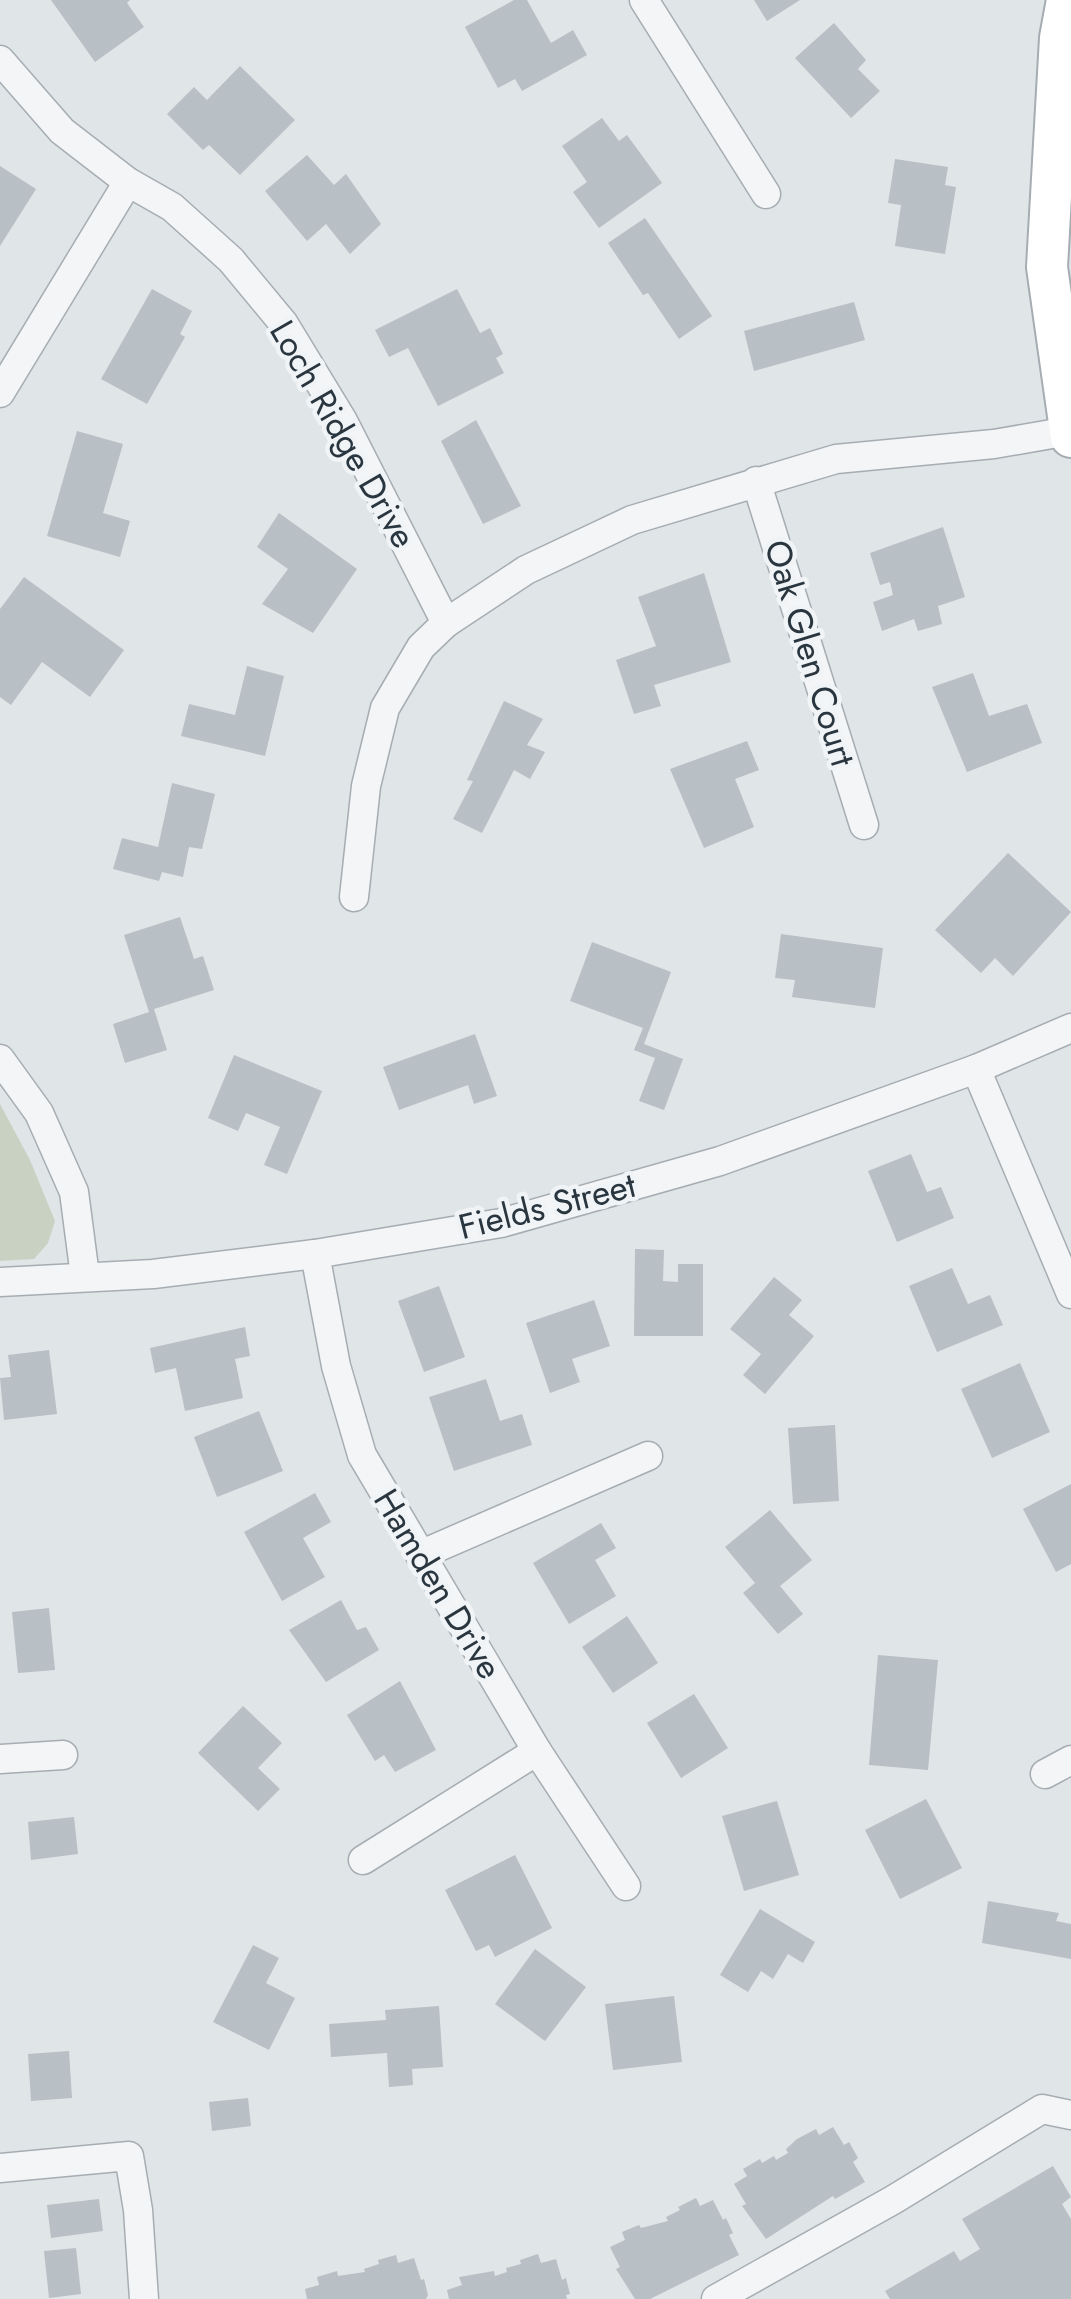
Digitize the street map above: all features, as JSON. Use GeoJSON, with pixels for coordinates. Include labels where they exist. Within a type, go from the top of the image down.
{"type":"FeatureCollection","features":[{"type":"Feature","properties":{"kind":"main road"},"geometry":{"type":"LineString","coordinates":[[1066,0],[1060,38],[1047,267],[1070,434]]}},
{"type":"Feature","properties":{"kind":"street"},"geometry":{"type":"LineString","coordinates":[[644,0],[766,194]]}},
{"type":"Feature","properties":{"kind":"street","name":"Loch Ridge Drive"},"geometry":{"type":"LineString","coordinates":[[0,60],[62,131],[128,182],[172,207],[216,246],[284,324],[342,421],[446,623]]}},
{"type":"Feature","properties":{"kind":"street"},"geometry":{"type":"LineString","coordinates":[[0,393],[128,182]]}},
{"type":"Feature","properties":{"kind":"street"},"geometry":{"type":"LineString","coordinates":[[354,897],[366,786],[385,708],[421,647],[446,623],[526,570],[632,520],[836,459],[1070,434]]}},
{"type":"Feature","properties":{"kind":"street","name":"Oak Glen Court"},"geometry":{"type":"LineString","coordinates":[[756,480],[864,825]]}},
{"type":"Feature","properties":{"kind":"street","name":"Fields Street"},"geometry":{"type":"LineString","coordinates":[[0,1282],[153,1274],[316,1254],[520,1218],[720,1161],[976,1069],[1071,1028]]}},
{"type":"Feature","properties":{"kind":"street"},"geometry":{"type":"LineString","coordinates":[[0,1059],[40,1114],[74,1192],[86,1276]]}},
{"type":"Feature","properties":{"kind":"street"},"geometry":{"type":"LineString","coordinates":[[976,1069],[1071,1294]]}},
{"type":"Feature","properties":{"kind":"street","name":"Hamden Drive"},"geometry":{"type":"LineString","coordinates":[[316,1254],[336,1366],[362,1456],[537,1752],[626,1886]]}},
{"type":"Feature","properties":{"kind":"street"},"geometry":{"type":"LineString","coordinates":[[420,1556],[648,1456]]}},
{"type":"Feature","properties":{"kind":"street"},"geometry":{"type":"LineString","coordinates":[[363,1860],[537,1752]]}},
{"type":"Feature","properties":{"kind":"street"},"geometry":{"type":"LineString","coordinates":[[0,1760],[63,1754]]}},
{"type":"Feature","properties":{"kind":"street"},"geometry":{"type":"LineString","coordinates":[[1045,1774],[1071,1760]]}},
{"type":"Feature","properties":{"kind":"street"},"geometry":{"type":"LineString","coordinates":[[716,2299],[893,2200],[1042,2109],[1071,2115]]}},
{"type":"Feature","properties":{"kind":"street"},"geometry":{"type":"LineString","coordinates":[[0,2168],[129,2156],[138,2210],[144,2299]]}},
{"type":"Feature","properties":{"kind":"green space"},"geometry":{"type":"Polygon","coordinates":[[[0,1104],[30,1160],[55,1221],[48,1243],[34,1259],[0,1261],[0,1104]]]}},
{"type":"Feature","properties":{"kind":"building"},"geometry":{"type":"Polygon","coordinates":[[[51,0],[130,0],[127,3],[144,27],[95,62],[51,0]]]}},
{"type":"Feature","properties":{"kind":"building"},"geometry":{"type":"Polygon","coordinates":[[[514,0],[527,0],[551,43],[573,30],[587,55],[522,91],[515,79],[498,88],[465,27],[514,0]]]}},
{"type":"Feature","properties":{"kind":"building"},"geometry":{"type":"Polygon","coordinates":[[[754,0],[800,0],[767,21],[754,0]]]}},
{"type":"Feature","properties":{"kind":"building"},"geometry":{"type":"Polygon","coordinates":[[[834,23],[866,60],[858,69],[880,91],[851,118],[795,58],[834,23]]]}},
{"type":"Feature","properties":{"kind":"building"},"geometry":{"type":"Polygon","coordinates":[[[240,66],[295,120],[240,175],[209,145],[203,150],[167,114],[194,87],[207,100],[240,66]]]}},
{"type":"Feature","properties":{"kind":"building"},"geometry":{"type":"Polygon","coordinates":[[[602,118],[619,141],[627,135],[662,183],[599,228],[573,192],[587,182],[562,146],[602,118]]]}},
{"type":"Feature","properties":{"kind":"building"},"geometry":{"type":"Polygon","coordinates":[[[307,155],[334,185],[346,174],[381,224],[350,254],[326,224],[307,241],[265,191],[307,155]]]}},
{"type":"Feature","properties":{"kind":"building"},"geometry":{"type":"Polygon","coordinates":[[[895,159],[948,167],[945,185],[956,187],[945,254],[895,246],[901,205],[888,203],[895,159]]]}},
{"type":"Feature","properties":{"kind":"building"},"geometry":{"type":"Polygon","coordinates":[[[0,166],[36,189],[0,246],[0,166]]]}},
{"type":"Feature","properties":{"kind":"building"},"geometry":{"type":"Polygon","coordinates":[[[645,218],[712,316],[679,339],[608,243],[645,218]]]}},
{"type":"Feature","properties":{"kind":"building"},"geometry":{"type":"Polygon","coordinates":[[[152,289],[192,311],[180,334],[185,337],[147,404],[101,379],[152,289]]]}},
{"type":"Feature","properties":{"kind":"building"},"geometry":{"type":"Polygon","coordinates":[[[457,289],[480,333],[490,328],[503,354],[496,358],[504,373],[438,406],[408,348],[389,357],[375,330],[457,289]]]}},
{"type":"Feature","properties":{"kind":"building"},"geometry":{"type":"Polygon","coordinates":[[[854,302],[865,340],[754,371],[744,331],[854,302]]]}},
{"type":"Feature","properties":{"kind":"building"},"geometry":{"type":"Polygon","coordinates":[[[476,420],[521,506],[483,524],[441,441],[476,420]]]}},
{"type":"Feature","properties":{"kind":"building"},"geometry":{"type":"Polygon","coordinates":[[[77,431],[123,444],[103,513],[130,521],[120,557],[47,536],[77,431]]]}},
{"type":"Feature","properties":{"kind":"building"},"geometry":{"type":"Polygon","coordinates":[[[279,513],[357,569],[313,633],[262,604],[288,569],[257,547],[279,513]]]}},
{"type":"Feature","properties":{"kind":"building"},"geometry":{"type":"Polygon","coordinates":[[[943,527],[965,597],[938,606],[942,624],[918,631],[914,619],[882,631],[873,602],[893,595],[890,582],[880,585],[870,553],[943,527]]]}},
{"type":"Feature","properties":{"kind":"building"},"geometry":{"type":"Polygon","coordinates":[[[704,573],[731,662],[654,685],[661,706],[634,714],[616,660],[656,646],[638,597],[704,573]]]}},
{"type":"Feature","properties":{"kind":"building"},"geometry":{"type":"Polygon","coordinates":[[[24,577],[124,650],[90,697],[42,662],[11,705],[0,697],[0,609],[24,577]]]}},
{"type":"Feature","properties":{"kind":"building"},"geometry":{"type":"Polygon","coordinates":[[[247,666],[284,676],[265,756],[181,736],[189,704],[235,715],[247,666]]]}},
{"type":"Feature","properties":{"kind":"building"},"geometry":{"type":"Polygon","coordinates":[[[973,673],[989,716],[1027,704],[1042,743],[967,772],[932,687],[973,673]]]}},
{"type":"Feature","properties":{"kind":"building"},"geometry":{"type":"Polygon","coordinates":[[[504,701],[543,719],[527,745],[545,752],[530,779],[514,770],[482,833],[453,819],[473,781],[467,780],[504,701]]]}},
{"type":"Feature","properties":{"kind":"building"},"geometry":{"type":"Polygon","coordinates":[[[747,741],[759,770],[735,779],[754,827],[704,848],[670,769],[747,741]]]}},
{"type":"Feature","properties":{"kind":"building"},"geometry":{"type":"Polygon","coordinates":[[[172,783],[215,794],[202,849],[189,847],[183,877],[162,872],[159,881],[113,869],[122,838],[158,847],[172,783]]]}},
{"type":"Feature","properties":{"kind":"building"},"geometry":{"type":"Polygon","coordinates":[[[1008,853],[1071,912],[1013,976],[995,958],[981,973],[935,930],[1008,853]]]}},
{"type":"Feature","properties":{"kind":"building"},"geometry":{"type":"Polygon","coordinates":[[[180,917],[194,959],[203,956],[214,990],[154,1009],[167,1050],[125,1063],[113,1024],[149,1012],[124,935],[180,917]]]}},
{"type":"Feature","properties":{"kind":"building"},"geometry":{"type":"Polygon","coordinates":[[[781,934],[883,948],[875,1008],[792,997],[795,980],[775,978],[781,934]]]}},
{"type":"Feature","properties":{"kind":"building"},"geometry":{"type":"Polygon","coordinates":[[[592,942],[671,972],[644,1044],[683,1059],[664,1110],[639,1101],[655,1058],[634,1050],[643,1028],[570,1001],[592,942]]]}},
{"type":"Feature","properties":{"kind":"building"},"geometry":{"type":"Polygon","coordinates":[[[475,1034],[497,1096],[474,1104],[468,1085],[399,1110],[383,1067],[475,1034]]]}},
{"type":"Feature","properties":{"kind":"building"},"geometry":{"type":"Polygon","coordinates":[[[234,1055],[322,1091],[287,1174],[264,1165],[280,1127],[246,1113],[238,1131],[208,1118],[234,1055]]]}},
{"type":"Feature","properties":{"kind":"building"},"geometry":{"type":"Polygon","coordinates":[[[911,1154],[927,1192],[941,1187],[954,1218],[897,1242],[868,1171],[911,1154]]]}},
{"type":"Feature","properties":{"kind":"building"},"geometry":{"type":"Polygon","coordinates":[[[635,1249],[664,1250],[663,1281],[678,1282],[678,1264],[703,1264],[703,1336],[634,1336],[635,1249]]]}},
{"type":"Feature","properties":{"kind":"building"},"geometry":{"type":"Polygon","coordinates":[[[952,1268],[968,1304],[990,1295],[1003,1325],[937,1352],[909,1286],[952,1268]]]}},
{"type":"Feature","properties":{"kind":"building"},"geometry":{"type":"Polygon","coordinates":[[[774,1277],[802,1300],[789,1315],[814,1336],[765,1394],[743,1375],[761,1354],[730,1329],[774,1277]]]}},
{"type":"Feature","properties":{"kind":"building"},"geometry":{"type":"Polygon","coordinates":[[[439,1286],[465,1357],[424,1372],[398,1301],[439,1286]]]}},
{"type":"Feature","properties":{"kind":"building"},"geometry":{"type":"Polygon","coordinates":[[[594,1300],[610,1346],[572,1359],[580,1382],[550,1393],[526,1323],[594,1300]]]}},
{"type":"Feature","properties":{"kind":"building"},"geometry":{"type":"Polygon","coordinates":[[[245,1327],[250,1356],[235,1359],[243,1398],[185,1411],[176,1368],[155,1373],[150,1348],[245,1327]]]}},
{"type":"Feature","properties":{"kind":"building"},"geometry":{"type":"Polygon","coordinates":[[[49,1350],[57,1414],[4,1420],[0,1378],[11,1377],[8,1355],[49,1350]]]}},
{"type":"Feature","properties":{"kind":"building"},"geometry":{"type":"Polygon","coordinates":[[[1020,1363],[1050,1432],[992,1458],[961,1389],[1020,1363]]]}},
{"type":"Feature","properties":{"kind":"building"},"geometry":{"type":"Polygon","coordinates":[[[486,1379],[500,1421],[522,1414],[532,1445],[454,1471],[429,1397],[486,1379]]]}},
{"type":"Feature","properties":{"kind":"building"},"geometry":{"type":"Polygon","coordinates":[[[259,1411],[283,1471],[217,1497],[194,1437],[259,1411]]]}},
{"type":"Feature","properties":{"kind":"building"},"geometry":{"type":"Polygon","coordinates":[[[835,1425],[839,1501],[793,1504],[788,1428],[835,1425]]]}},
{"type":"Feature","properties":{"kind":"building"},"geometry":{"type":"Polygon","coordinates":[[[1071,1484],[1071,1564],[1056,1572],[1023,1509],[1071,1484]]]}},
{"type":"Feature","properties":{"kind":"building"},"geometry":{"type":"Polygon","coordinates":[[[315,1493],[331,1522],[303,1538],[325,1577],[282,1601],[244,1532],[315,1493]]]}},
{"type":"Feature","properties":{"kind":"building"},"geometry":{"type":"Polygon","coordinates":[[[770,1510],[812,1560],[780,1586],[803,1614],[778,1634],[743,1593],[755,1583],[725,1547],[770,1510]]]}},
{"type":"Feature","properties":{"kind":"building"},"geometry":{"type":"Polygon","coordinates":[[[601,1523],[616,1548],[595,1560],[616,1596],[569,1624],[533,1563],[601,1523]]]}},
{"type":"Feature","properties":{"kind":"building"},"geometry":{"type":"Polygon","coordinates":[[[341,1600],[357,1630],[366,1627],[379,1650],[326,1682],[289,1630],[341,1600]]]}},
{"type":"Feature","properties":{"kind":"building"},"geometry":{"type":"Polygon","coordinates":[[[49,1608],[55,1670],[18,1673],[12,1612],[49,1608]]]}},
{"type":"Feature","properties":{"kind":"building"},"geometry":{"type":"Polygon","coordinates":[[[627,1616],[658,1663],[613,1693],[582,1647],[627,1616]]]}},
{"type":"Feature","properties":{"kind":"building"},"geometry":{"type":"Polygon","coordinates":[[[878,1655],[938,1660],[928,1770],[869,1765],[878,1655]]]}},
{"type":"Feature","properties":{"kind":"building"},"geometry":{"type":"Polygon","coordinates":[[[400,1681],[436,1750],[395,1772],[384,1755],[375,1761],[347,1715],[400,1681]]]}},
{"type":"Feature","properties":{"kind":"building"},"geometry":{"type":"Polygon","coordinates":[[[694,1694],[728,1748],[681,1778],[647,1723],[694,1694]]]}},
{"type":"Feature","properties":{"kind":"building"},"geometry":{"type":"Polygon","coordinates":[[[243,1706],[282,1743],[258,1768],[280,1789],[258,1811],[198,1753],[243,1706]]]}},
{"type":"Feature","properties":{"kind":"building"},"geometry":{"type":"Polygon","coordinates":[[[926,1799],[962,1868],[900,1899],[865,1830],[926,1799]]]}},
{"type":"Feature","properties":{"kind":"building"},"geometry":{"type":"Polygon","coordinates":[[[777,1801],[799,1875],[744,1891],[722,1816],[777,1801]]]}},
{"type":"Feature","properties":{"kind":"building"},"geometry":{"type":"Polygon","coordinates":[[[74,1817],[78,1854],[31,1860],[28,1822],[74,1817]]]}},
{"type":"Feature","properties":{"kind":"building"},"geometry":{"type":"Polygon","coordinates":[[[515,1855],[552,1928],[495,1957],[489,1945],[476,1951],[445,1890],[515,1855]]]}},
{"type":"Feature","properties":{"kind":"building"},"geometry":{"type":"Polygon","coordinates":[[[988,1901],[1059,1913],[1056,1921],[1071,1924],[1071,1959],[982,1943],[988,1901]]]}},
{"type":"Feature","properties":{"kind":"building"},"geometry":{"type":"Polygon","coordinates":[[[760,1909],[815,1942],[803,1963],[788,1954],[773,1979],[761,1971],[748,1992],[720,1975],[760,1909]]]}},
{"type":"Feature","properties":{"kind":"building"},"geometry":{"type":"Polygon","coordinates":[[[253,1945],[279,1958],[266,1983],[295,1998],[269,2050],[213,2022],[253,1945]]]}},
{"type":"Feature","properties":{"kind":"building"},"geometry":{"type":"Polygon","coordinates":[[[535,1949],[586,1987],[545,2041],[495,2004],[535,1949]]]}},
{"type":"Feature","properties":{"kind":"building"},"geometry":{"type":"Polygon","coordinates":[[[674,1996],[682,2062],[613,2070],[605,2004],[674,1996]]]}},
{"type":"Feature","properties":{"kind":"building"},"geometry":{"type":"Polygon","coordinates":[[[439,2006],[443,2067],[412,2069],[413,2085],[389,2087],[387,2053],[331,2057],[329,2024],[386,2020],[385,2010],[439,2006]]]}},
{"type":"Feature","properties":{"kind":"building"},"geometry":{"type":"Polygon","coordinates":[[[69,2051],[72,2098],[31,2101],[28,2054],[69,2051]]]}},
{"type":"Feature","properties":{"kind":"building"},"geometry":{"type":"Polygon","coordinates":[[[248,2098],[251,2126],[212,2131],[209,2102],[248,2098]]]}},
{"type":"Feature","properties":{"kind":"building"},"geometry":{"type":"Polygon","coordinates":[[[833,2127],[844,2145],[849,2142],[858,2158],[853,2162],[865,2182],[835,2199],[833,2196],[766,2239],[742,2206],[746,2204],[734,2184],[747,2176],[743,2169],[760,2159],[762,2163],[774,2156],[776,2160],[788,2153],[786,2149],[797,2139],[816,2129],[819,2135],[833,2127]]]}},
{"type":"Feature","properties":{"kind":"building"},"geometry":{"type":"Polygon","coordinates":[[[1053,2166],[1071,2197],[1062,2204],[1071,2219],[1071,2299],[890,2299],[885,2291],[954,2251],[960,2261],[980,2249],[962,2219],[1053,2166]]]}},
{"type":"Feature","properties":{"kind":"building"},"geometry":{"type":"Polygon","coordinates":[[[696,2198],[700,2206],[713,2200],[723,2220],[726,2218],[739,2255],[650,2299],[635,2299],[616,2269],[620,2267],[610,2247],[625,2240],[622,2232],[668,2221],[666,2217],[680,2210],[678,2207],[696,2198]]]}},
{"type":"Feature","properties":{"kind":"building"},"geometry":{"type":"Polygon","coordinates":[[[99,2199],[103,2231],[51,2238],[47,2205],[99,2199]]]}},
{"type":"Feature","properties":{"kind":"building"},"geometry":{"type":"Polygon","coordinates":[[[76,2248],[81,2294],[49,2298],[44,2251],[76,2248]]]}},
{"type":"Feature","properties":{"kind":"building"},"geometry":{"type":"Polygon","coordinates":[[[538,2254],[541,2263],[556,2259],[562,2280],[566,2278],[570,2294],[567,2299],[449,2299],[447,2290],[462,2285],[459,2277],[494,2271],[495,2276],[538,2254]]]}},
{"type":"Feature","properties":{"kind":"building"},"geometry":{"type":"Polygon","coordinates":[[[396,2255],[398,2263],[414,2258],[421,2280],[424,2279],[426,2299],[307,2299],[305,2289],[319,2285],[317,2277],[337,2271],[338,2276],[365,2272],[364,2269],[379,2264],[378,2260],[396,2255]]]}}]}
